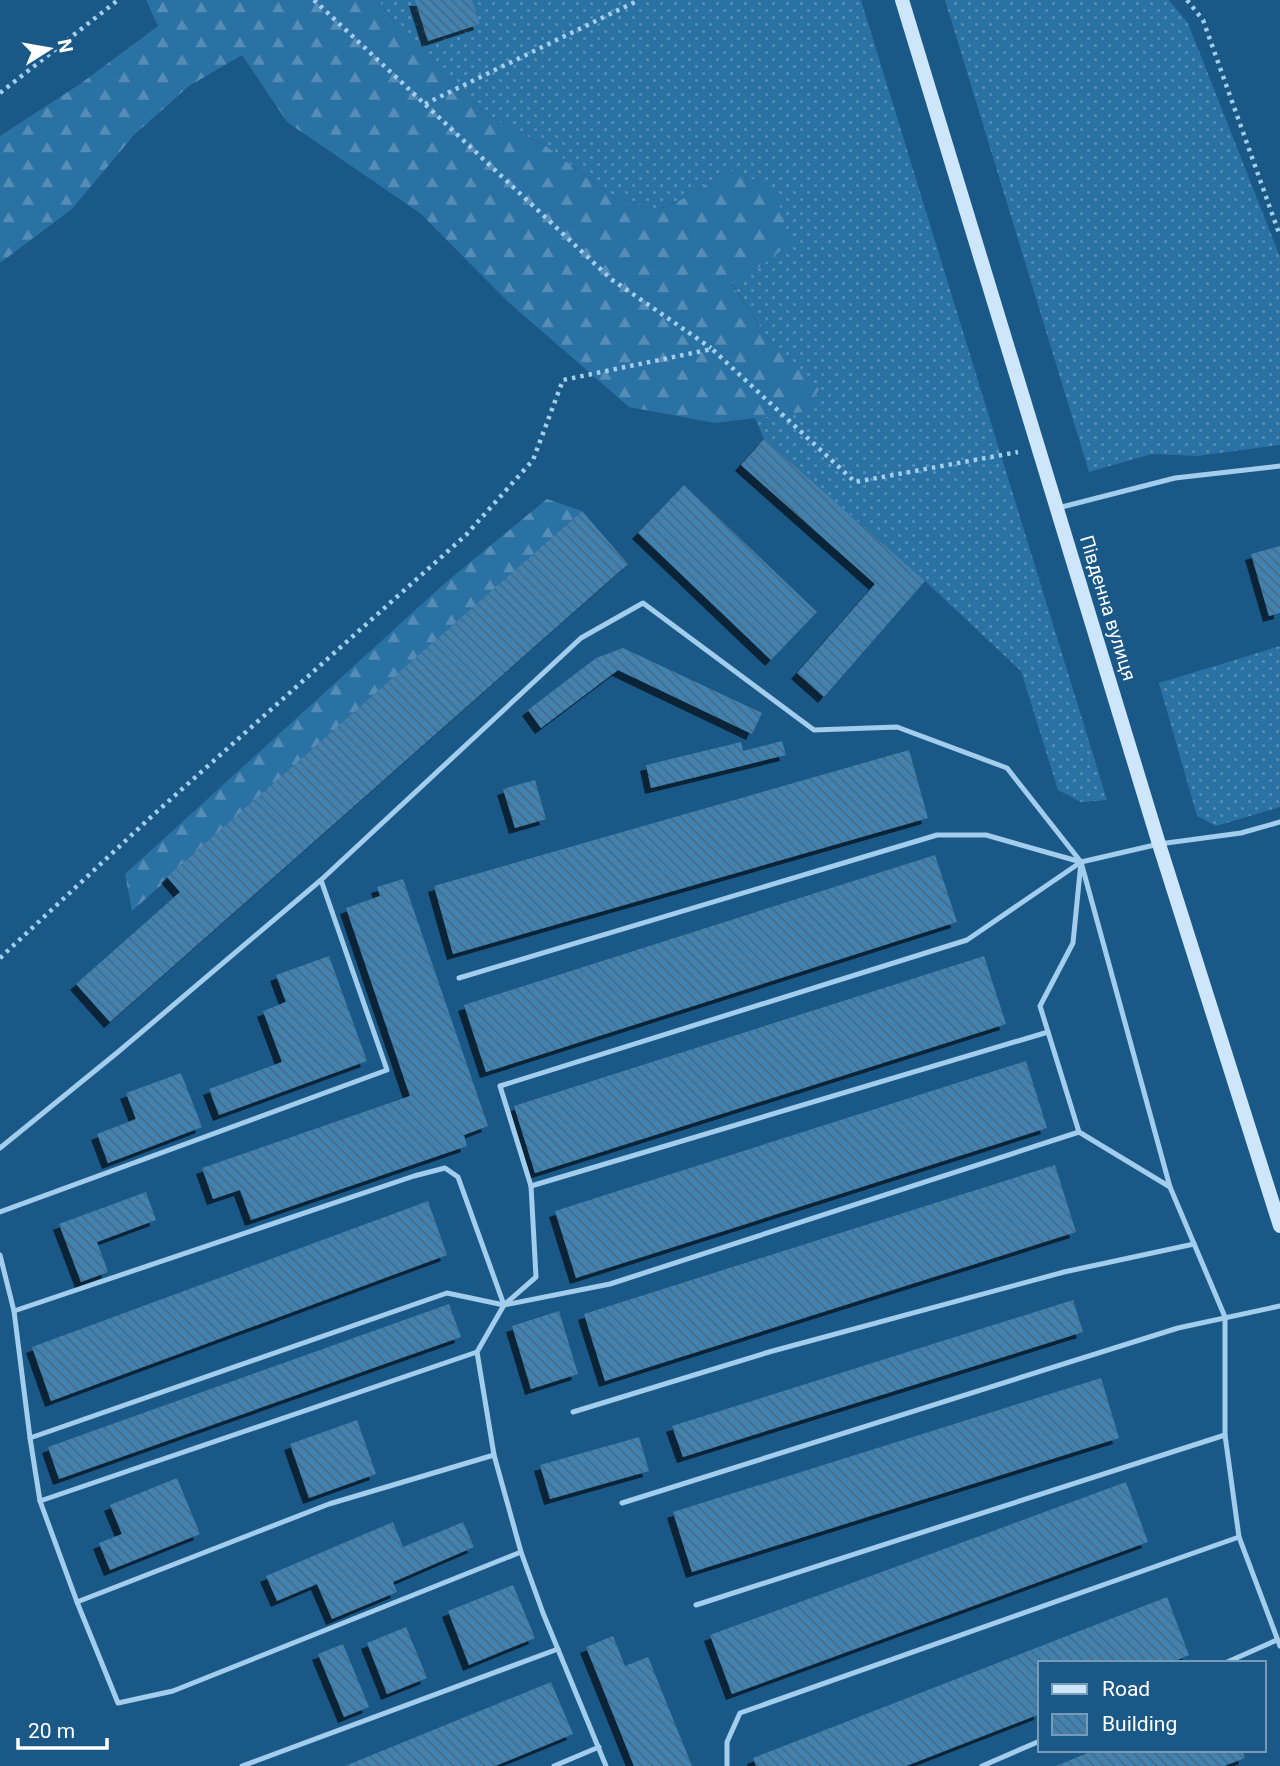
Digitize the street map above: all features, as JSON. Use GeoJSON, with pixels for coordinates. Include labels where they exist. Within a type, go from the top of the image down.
{"type":"FeatureCollection","features":[{"type":"Feature","properties":{"kind":"street","name":"Південна вулиця"},"geometry":{"type":"LineString","coordinates":[[902,0],[1159,844],[1278,1210],[1280,1226]]}},
{"type":"Feature","properties":{"kind":"lane"},"geometry":{"type":"LineString","coordinates":[[1058,508],[1175,478],[1280,466]]}},
{"type":"Feature","properties":{"kind":"lane"},"geometry":{"type":"LineString","coordinates":[[0,1148],[321,880],[581,638],[643,603],[814,730],[897,727],[1007,768],[1081,862],[1170,1187],[1225,1317],[1225,1435],[1239,1537],[1279,1643],[1230,1661]]}},
{"type":"Feature","properties":{"kind":"lane"},"geometry":{"type":"LineString","coordinates":[[606,1766],[521,1552],[494,1455],[477,1352],[504,1305],[536,1277],[531,1186],[500,1086],[967,940],[1081,862],[1159,844],[1241,833],[1280,822]]}},
{"type":"Feature","properties":{"kind":"lane"},"geometry":{"type":"LineString","coordinates":[[458,978],[937,835],[986,835],[1081,862]]}},
{"type":"Feature","properties":{"kind":"lane"},"geometry":{"type":"LineString","coordinates":[[1081,862],[1073,943],[1040,1006],[1079,1132],[1170,1187]]}},
{"type":"Feature","properties":{"kind":"lane"},"geometry":{"type":"LineString","coordinates":[[0,1212],[387,1070],[321,880]]}},
{"type":"Feature","properties":{"kind":"lane"},"geometry":{"type":"LineString","coordinates":[[531,1186],[1048,1032]]}},
{"type":"Feature","properties":{"kind":"lane"},"geometry":{"type":"LineString","coordinates":[[30,1438],[447,1293],[504,1305],[610,1284],[1079,1132]]}},
{"type":"Feature","properties":{"kind":"lane"},"geometry":{"type":"LineString","coordinates":[[14,1311],[445,1168],[458,1177],[504,1305]]}},
{"type":"Feature","properties":{"kind":"lane"},"geometry":{"type":"LineString","coordinates":[[573,1412],[769,1352],[997,1290],[1064,1272],[1194,1244]]}},
{"type":"Feature","properties":{"kind":"lane"},"geometry":{"type":"LineString","coordinates":[[0,1255],[14,1311],[40,1501],[118,1703],[173,1691],[521,1552]]}},
{"type":"Feature","properties":{"kind":"lane"},"geometry":{"type":"LineString","coordinates":[[622,1503],[1178,1328],[1280,1306]]}},
{"type":"Feature","properties":{"kind":"lane"},"geometry":{"type":"LineString","coordinates":[[40,1501],[477,1352]]}},
{"type":"Feature","properties":{"kind":"lane"},"geometry":{"type":"LineString","coordinates":[[696,1605],[1225,1435]]}},
{"type":"Feature","properties":{"kind":"lane"},"geometry":{"type":"LineString","coordinates":[[77,1602],[329,1504],[494,1455]]}},
{"type":"Feature","properties":{"kind":"lane"},"geometry":{"type":"LineString","coordinates":[[727,1766],[727,1742],[740,1713],[1239,1537]]}},
{"type":"Feature","properties":{"kind":"lane"},"geometry":{"type":"LineString","coordinates":[[242,1766],[558,1649]]}},
{"type":"Feature","properties":{"kind":"lane"},"geometry":{"type":"LineString","coordinates":[[982,1766],[1038,1742]]}},
{"type":"Feature","properties":{"kind":"lane"},"geometry":{"type":"LineString","coordinates":[[554,1766],[598,1747]]}},
{"type":"Feature","properties":{"kind":"path"},"geometry":{"type":"LineString","coordinates":[[0,93],[118,0]]}},
{"type":"Feature","properties":{"kind":"path"},"geometry":{"type":"LineString","coordinates":[[314,0],[611,279],[712,349],[855,482],[1039,448]]}},
{"type":"Feature","properties":{"kind":"path"},"geometry":{"type":"LineString","coordinates":[[425,104],[639,0]]}},
{"type":"Feature","properties":{"kind":"path"},"geometry":{"type":"LineString","coordinates":[[1187,0],[1203,20],[1280,236]]}},
{"type":"Feature","properties":{"kind":"path"},"geometry":{"type":"LineString","coordinates":[[0,957],[152,816],[466,535],[533,460],[563,380],[712,349]]}},
{"type":"Feature","properties":{"kind":"green space"},"geometry":{"type":"Polygon","coordinates":[[[146,0],[378,0],[409,43],[487,115],[546,146],[611,195],[658,210],[691,195],[727,169],[775,188],[790,243],[763,265],[731,283],[765,334],[820,389],[803,412],[715,423],[629,407],[507,301],[420,213],[287,122],[242,55],[189,86],[134,135],[72,209],[0,263],[0,136],[80,84],[158,26],[146,0]]]}},
{"type":"Feature","properties":{"kind":"green space"},"geometry":{"type":"Polygon","coordinates":[[[378,0],[861,0],[1107,800],[1081,802],[1058,790],[1021,671],[925,581],[764,439],[755,418],[803,412],[820,390],[765,334],[731,282],[763,265],[727,169],[691,195],[657,210],[611,195],[546,146],[487,115],[409,43],[378,0]]]}},
{"type":"Feature","properties":{"kind":"green space"},"geometry":{"type":"Polygon","coordinates":[[[945,0],[1169,0],[1188,23],[1280,257],[1280,445],[1197,456],[1152,454],[1089,472],[945,0]]]}},
{"type":"Feature","properties":{"kind":"green space"},"geometry":{"type":"Polygon","coordinates":[[[547,499],[582,511],[132,911],[125,874],[445,583],[547,499]]]}},
{"type":"Feature","properties":{"kind":"green space"},"geometry":{"type":"Polygon","coordinates":[[[1280,646],[1280,807],[1216,826],[1197,816],[1159,683],[1280,646]]]}},
{"type":"Feature","properties":{"kind":"building"},"geometry":{"type":"Polygon","coordinates":[[[415,0],[472,0],[480,24],[428,41],[415,0]]]}},
{"type":"Feature","properties":{"kind":"building"},"geometry":{"type":"Polygon","coordinates":[[[764,439],[925,581],[824,697],[797,673],[875,584],[741,465],[764,439]]]}},
{"type":"Feature","properties":{"kind":"building"},"geometry":{"type":"Polygon","coordinates":[[[684,485],[817,612],[771,660],[638,533],[684,485]]]}},
{"type":"Feature","properties":{"kind":"building"},"geometry":{"type":"Polygon","coordinates":[[[582,511],[628,564],[110,1022],[76,984],[180,892],[167,877],[582,511]]]}},
{"type":"Feature","properties":{"kind":"building"},"geometry":{"type":"Polygon","coordinates":[[[1280,546],[1280,613],[1269,616],[1251,554],[1280,546]]]}},
{"type":"Feature","properties":{"kind":"building"},"geometry":{"type":"Polygon","coordinates":[[[623,648],[762,713],[752,734],[618,670],[541,728],[528,710],[596,658],[623,648]]]}},
{"type":"Feature","properties":{"kind":"building"},"geometry":{"type":"Polygon","coordinates":[[[782,741],[786,755],[651,788],[646,765],[741,742],[743,751],[782,741]]]}},
{"type":"Feature","properties":{"kind":"building"},"geometry":{"type":"Polygon","coordinates":[[[909,750],[928,818],[453,954],[434,886],[909,750]]]}},
{"type":"Feature","properties":{"kind":"building"},"geometry":{"type":"Polygon","coordinates":[[[535,780],[546,819],[515,828],[503,789],[535,780]]]}},
{"type":"Feature","properties":{"kind":"building"},"geometry":{"type":"Polygon","coordinates":[[[935,855],[957,922],[486,1072],[464,1005],[935,855]]]}},
{"type":"Feature","properties":{"kind":"building"},"geometry":{"type":"Polygon","coordinates":[[[403,879],[488,1126],[464,1135],[467,1146],[251,1220],[240,1190],[213,1199],[202,1168],[410,1096],[346,908],[380,896],[377,887],[403,879]]]}},
{"type":"Feature","properties":{"kind":"building"},"geometry":{"type":"Polygon","coordinates":[[[329,956],[367,1061],[219,1115],[209,1089],[282,1062],[263,1011],[286,1002],[276,975],[329,956]]]}},
{"type":"Feature","properties":{"kind":"building"},"geometry":{"type":"Polygon","coordinates":[[[984,956],[1006,1024],[535,1173],[514,1106],[984,956]]]}},
{"type":"Feature","properties":{"kind":"building"},"geometry":{"type":"Polygon","coordinates":[[[1026,1061],[1047,1128],[576,1278],[555,1211],[1026,1061]]]}},
{"type":"Feature","properties":{"kind":"building"},"geometry":{"type":"Polygon","coordinates":[[[181,1073],[202,1127],[108,1163],[97,1134],[136,1119],[126,1093],[181,1073]]]}},
{"type":"Feature","properties":{"kind":"building"},"geometry":{"type":"Polygon","coordinates":[[[1055,1165],[1076,1232],[605,1381],[584,1314],[1055,1165]]]}},
{"type":"Feature","properties":{"kind":"building"},"geometry":{"type":"Polygon","coordinates":[[[146,1192],[156,1220],[97,1242],[108,1272],[81,1282],[59,1224],[146,1192]]]}},
{"type":"Feature","properties":{"kind":"building"},"geometry":{"type":"Polygon","coordinates":[[[428,1201],[447,1255],[51,1401],[32,1347],[428,1201]]]}},
{"type":"Feature","properties":{"kind":"building"},"geometry":{"type":"Polygon","coordinates":[[[1073,1300],[1083,1332],[683,1457],[672,1426],[1073,1300]]]}},
{"type":"Feature","properties":{"kind":"building"},"geometry":{"type":"Polygon","coordinates":[[[449,1304],[461,1337],[59,1479],[48,1447],[449,1304]]]}},
{"type":"Feature","properties":{"kind":"building"},"geometry":{"type":"Polygon","coordinates":[[[559,1311],[578,1374],[531,1389],[512,1326],[559,1311]]]}},
{"type":"Feature","properties":{"kind":"building"},"geometry":{"type":"Polygon","coordinates":[[[1101,1378],[1119,1438],[692,1572],[673,1512],[1101,1378]]]}},
{"type":"Feature","properties":{"kind":"building"},"geometry":{"type":"Polygon","coordinates":[[[357,1420],[376,1474],[309,1498],[290,1444],[357,1420]]]}},
{"type":"Feature","properties":{"kind":"building"},"geometry":{"type":"Polygon","coordinates":[[[639,1437],[649,1471],[550,1499],[540,1465],[639,1437]]]}},
{"type":"Feature","properties":{"kind":"building"},"geometry":{"type":"Polygon","coordinates":[[[177,1478],[200,1534],[110,1570],[99,1543],[122,1534],[110,1505],[177,1478]]]}},
{"type":"Feature","properties":{"kind":"building"},"geometry":{"type":"Polygon","coordinates":[[[1126,1482],[1148,1542],[732,1694],[710,1635],[1126,1482]]]}},
{"type":"Feature","properties":{"kind":"building"},"geometry":{"type":"Polygon","coordinates":[[[393,1522],[403,1547],[463,1522],[474,1547],[393,1582],[397,1592],[332,1619],[317,1584],[277,1601],[266,1576],[393,1522]]]}},
{"type":"Feature","properties":{"kind":"building"},"geometry":{"type":"Polygon","coordinates":[[[513,1585],[535,1638],[469,1665],[448,1611],[513,1585]]]}},
{"type":"Feature","properties":{"kind":"building"},"geometry":{"type":"Polygon","coordinates":[[[1167,1597],[1189,1655],[1175,1661],[1038,1661],[1038,1715],[906,1766],[756,1766],[753,1758],[1167,1597]]]}},
{"type":"Feature","properties":{"kind":"building"},"geometry":{"type":"Polygon","coordinates":[[[406,1627],[427,1678],[387,1694],[367,1643],[406,1627]]]}},
{"type":"Feature","properties":{"kind":"building"},"geometry":{"type":"Polygon","coordinates":[[[613,1636],[625,1666],[648,1657],[692,1766],[634,1766],[586,1647],[613,1636]]]}},
{"type":"Feature","properties":{"kind":"building"},"geometry":{"type":"Polygon","coordinates":[[[343,1644],[369,1707],[344,1717],[318,1654],[343,1644]]]}},
{"type":"Feature","properties":{"kind":"building"},"geometry":{"type":"Polygon","coordinates":[[[551,1682],[573,1734],[495,1766],[345,1766],[551,1682]]]}},
{"type":"Feature","properties":{"kind":"building"},"geometry":{"type":"Polygon","coordinates":[[[1090,1752],[1243,1752],[1245,1758],[1224,1766],[1056,1766],[1090,1752]]]}}]}
